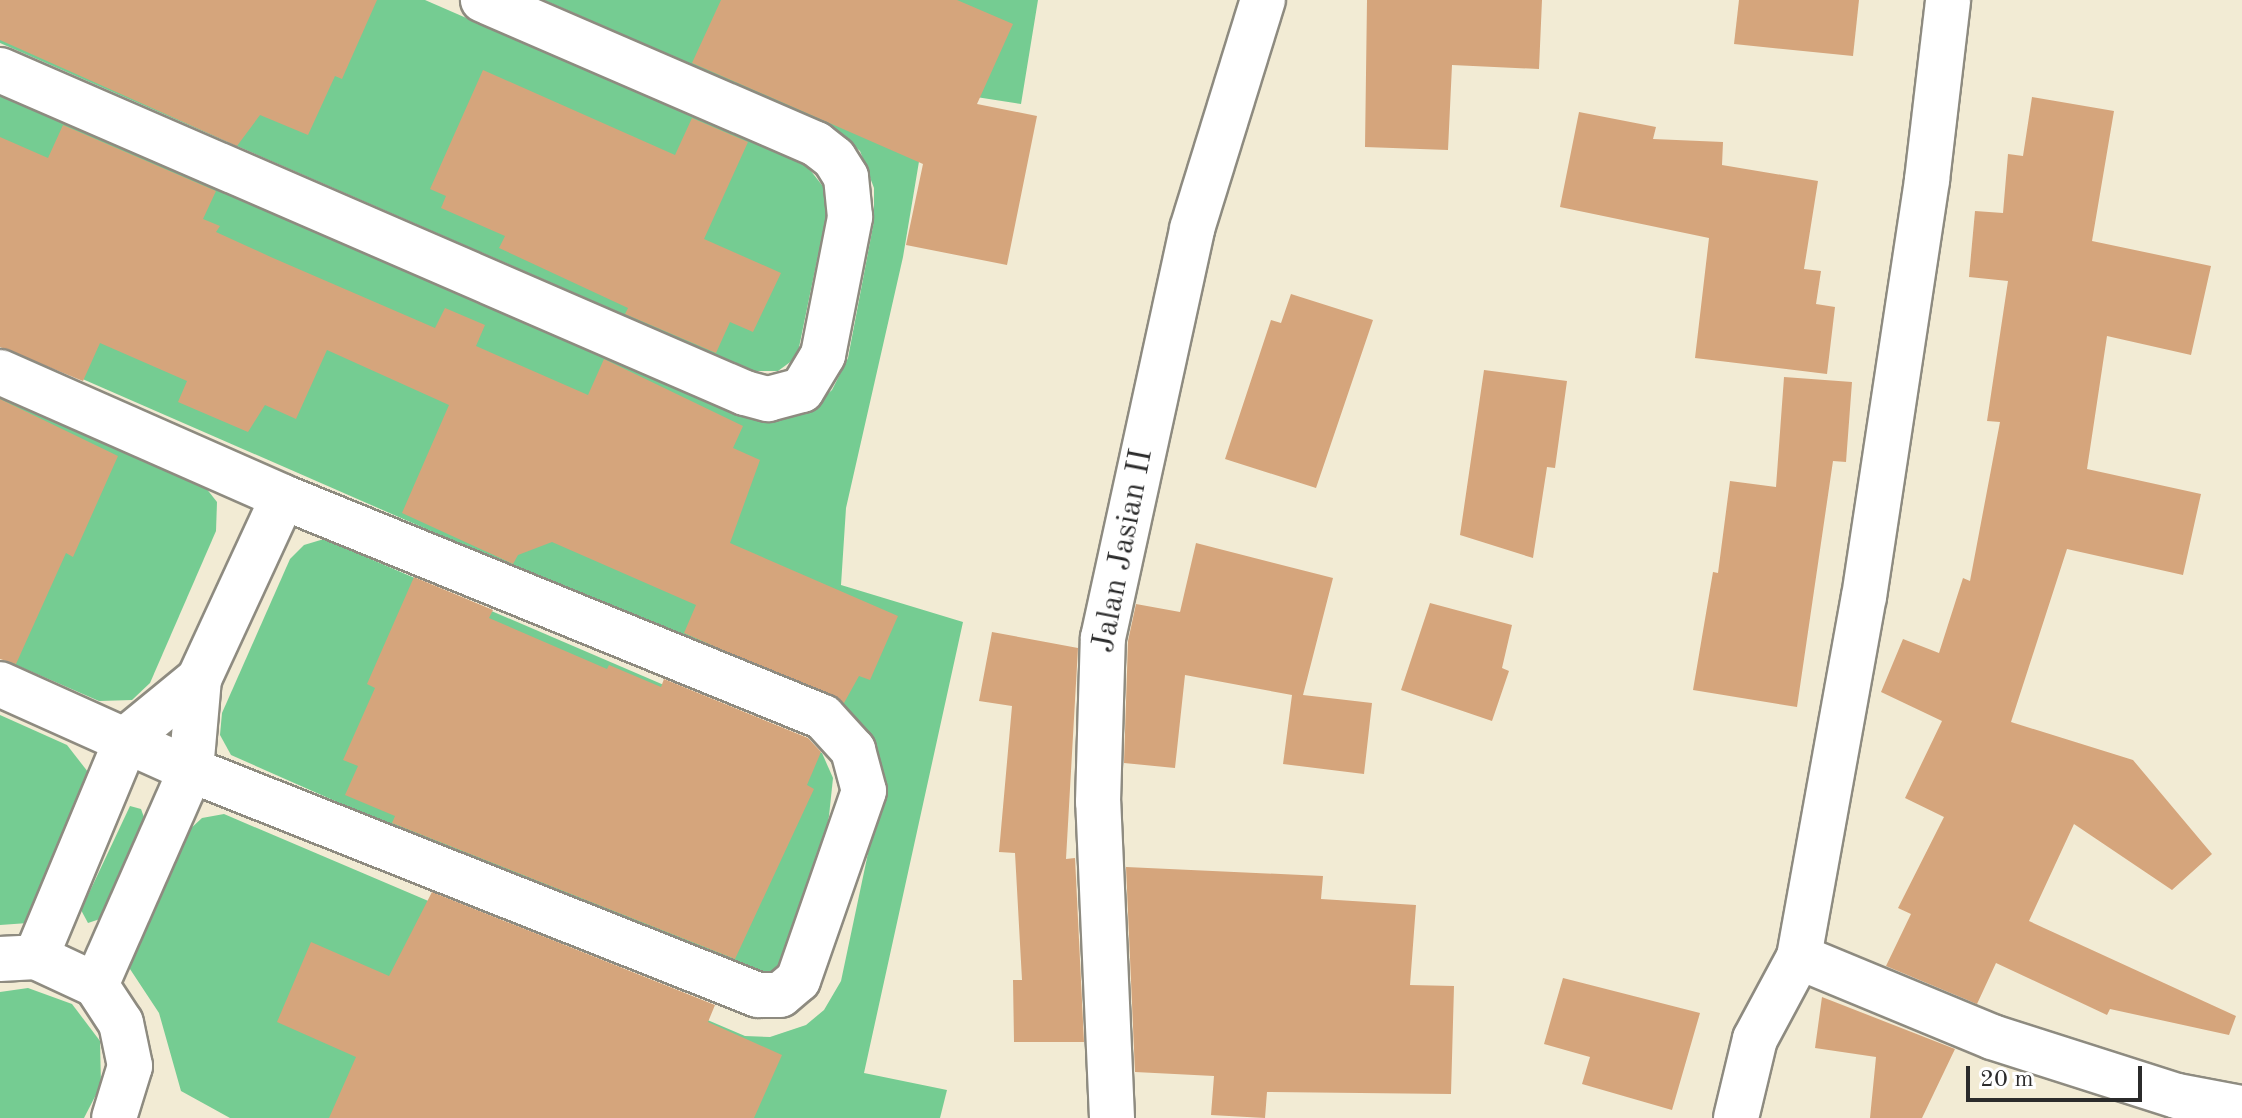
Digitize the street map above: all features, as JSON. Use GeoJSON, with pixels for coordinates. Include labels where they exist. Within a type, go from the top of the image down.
{"type":"FeatureCollection","features":[{"type":"Feature","properties":{"kind":"street"},"geometry":{"type":"LineString","coordinates":[[0,70],[745,393],[777,398],[802,390],[823,355],[850,217],[846,177],[834,158],[816,144],[483,0]]}},
{"type":"Feature","properties":{"kind":"street","name":"Jalan Jasian II"},"geometry":{"type":"LineString","coordinates":[[1112,1118],[1098,802],[1103,638],[1192,229],[1263,0]]}},
{"type":"Feature","properties":{"kind":"street"},"geometry":{"type":"LineString","coordinates":[[1736,1118],[1755,1039],[1799,957],[1864,597],[1927,180],[1948,0]]}},
{"type":"Feature","properties":{"kind":"street"},"geometry":{"type":"LineString","coordinates":[[0,372],[283,497],[823,717],[853,750],[864,791],[798,980],[780,995],[758,995],[191,770],[127,738],[0,684]]}},
{"type":"Feature","properties":{"kind":"street"},"geometry":{"type":"LineString","coordinates":[[96,985],[191,770],[199,679],[283,497]]}},
{"type":"Feature","properties":{"kind":"street"},"geometry":{"type":"LineString","coordinates":[[124,1115],[130,1066],[121,1023],[96,985],[18,958],[127,738],[199,679]]}},
{"type":"Feature","properties":{"kind":"street"},"geometry":{"type":"LineString","coordinates":[[1799,957],[1992,1037],[2177,1096],[2242,1108]]}},
{"type":"Feature","properties":{"kind":"green space"},"geometry":{"type":"Polygon","coordinates":[[[0,0],[425,0],[807,166],[825,189],[827,212],[797,357],[778,371],[754,371],[0,43],[0,0]]]}},
{"type":"Feature","properties":{"kind":"green space"},"geometry":{"type":"Polygon","coordinates":[[[544,0],[1038,0],[1021,104],[931,90],[903,257],[846,508],[841,585],[963,622],[864,1073],[947,1090],[940,1118],[230,1118],[181,1091],[159,1013],[128,966],[188,831],[202,818],[224,814],[745,1036],[770,1037],[806,1025],[824,1010],[841,981],[882,787],[871,735],[850,714],[0,343],[0,96],[734,414],[767,421],[807,412],[832,390],[848,358],[874,221],[874,188],[860,151],[826,123],[544,0]]]}},
{"type":"Feature","properties":{"kind":"green space"},"geometry":{"type":"Polygon","coordinates":[[[0,395],[202,483],[217,502],[216,531],[150,683],[132,700],[99,701],[0,658],[0,395]]]}},
{"type":"Feature","properties":{"kind":"green space"},"geometry":{"type":"Polygon","coordinates":[[[324,539],[822,753],[833,778],[829,816],[800,952],[783,977],[743,981],[231,755],[220,735],[222,713],[290,559],[304,545],[324,539]]]}},
{"type":"Feature","properties":{"kind":"green space"},"geometry":{"type":"Polygon","coordinates":[[[0,715],[67,745],[88,772],[28,923],[0,925],[0,715]]]}},
{"type":"Feature","properties":{"kind":"green space"},"geometry":{"type":"Polygon","coordinates":[[[130,806],[141,809],[145,820],[100,919],[88,923],[81,910],[130,806]]]}},
{"type":"Feature","properties":{"kind":"green space"},"geometry":{"type":"Polygon","coordinates":[[[28,988],[72,1004],[100,1041],[101,1085],[84,1118],[0,1118],[0,992],[28,988]]]}},
{"type":"Feature","properties":{"kind":"building"},"geometry":{"type":"Polygon","coordinates":[[[0,0],[377,0],[342,79],[335,76],[308,135],[260,115],[237,146],[0,40],[0,0]]]}},
{"type":"Feature","properties":{"kind":"building"},"geometry":{"type":"Polygon","coordinates":[[[721,0],[957,0],[1013,24],[977,104],[1037,116],[1007,265],[906,245],[923,164],[692,63],[721,0]]]}},
{"type":"Feature","properties":{"kind":"building"},"geometry":{"type":"Polygon","coordinates":[[[1367,0],[1542,0],[1539,69],[1452,65],[1448,150],[1365,147],[1367,0]]]}},
{"type":"Feature","properties":{"kind":"building"},"geometry":{"type":"Polygon","coordinates":[[[1739,0],[1859,0],[1853,56],[1734,44],[1739,0]]]}},
{"type":"Feature","properties":{"kind":"building"},"geometry":{"type":"Polygon","coordinates":[[[483,70],[675,155],[692,118],[748,142],[704,239],[781,273],[753,332],[730,322],[716,353],[625,314],[628,308],[499,248],[505,236],[441,208],[446,196],[430,189],[483,70]]]}},
{"type":"Feature","properties":{"kind":"building"},"geometry":{"type":"Polygon","coordinates":[[[2032,97],[2114,111],[2092,241],[2211,266],[2191,355],[2107,336],[2087,469],[2201,494],[2183,575],[2067,549],[2011,722],[2133,760],[2212,854],[2172,890],[2074,824],[2029,921],[2236,1016],[2229,1035],[2110,1009],[2107,1015],[1996,963],[1977,1004],[1886,966],[1911,914],[1898,908],[1944,817],[1905,798],[1942,721],[1881,692],[1903,639],[1939,653],[1963,578],[1970,581],[2000,422],[1987,421],[2008,281],[1969,277],[1975,211],[2003,213],[2008,154],[2023,156],[2032,97]]]}},
{"type":"Feature","properties":{"kind":"building"},"geometry":{"type":"Polygon","coordinates":[[[1579,112],[1656,127],[1653,139],[1723,142],[1722,165],[1818,181],[1804,269],[1821,271],[1816,304],[1835,307],[1827,374],[1695,358],[1709,238],[1560,207],[1579,112]]]}},
{"type":"Feature","properties":{"kind":"building"},"geometry":{"type":"Polygon","coordinates":[[[63,125],[216,191],[203,219],[220,226],[216,232],[273,258],[435,328],[445,308],[485,325],[476,346],[588,395],[604,359],[743,426],[733,448],[760,460],[730,543],[898,616],[870,680],[859,676],[844,703],[684,633],[696,605],[552,542],[518,555],[513,564],[402,513],[449,405],[327,350],[296,419],[265,405],[248,432],[178,402],[187,381],[100,343],[83,381],[0,347],[0,137],[48,158],[63,125]]]}},
{"type":"Feature","properties":{"kind":"building"},"geometry":{"type":"Polygon","coordinates":[[[1291,294],[1373,320],[1316,488],[1225,459],[1271,320],[1281,323],[1291,294]]]}},
{"type":"Feature","properties":{"kind":"building"},"geometry":{"type":"Polygon","coordinates":[[[1484,370],[1567,381],[1555,468],[1547,467],[1533,558],[1460,535],[1484,370]]]}},
{"type":"Feature","properties":{"kind":"building"},"geometry":{"type":"Polygon","coordinates":[[[1784,377],[1852,382],[1846,462],[1833,461],[1797,707],[1693,690],[1713,572],[1718,573],[1730,481],[1776,487],[1784,377]]]}},
{"type":"Feature","properties":{"kind":"building"},"geometry":{"type":"Polygon","coordinates":[[[0,399],[118,456],[73,557],[66,553],[16,664],[0,659],[0,399]]]}},
{"type":"Feature","properties":{"kind":"building"},"geometry":{"type":"Polygon","coordinates":[[[1196,543],[1333,578],[1303,695],[1372,703],[1364,774],[1283,764],[1292,695],[1185,675],[1175,768],[1124,763],[1128,641],[1136,604],[1180,612],[1196,543]]]}},
{"type":"Feature","properties":{"kind":"building"},"geometry":{"type":"Polygon","coordinates":[[[414,577],[493,610],[489,618],[607,669],[609,665],[661,687],[664,679],[808,738],[821,752],[807,785],[814,789],[735,959],[392,823],[395,816],[345,795],[358,766],[343,760],[375,688],[367,684],[414,577]]]}},
{"type":"Feature","properties":{"kind":"building"},"geometry":{"type":"Polygon","coordinates":[[[1430,603],[1512,625],[1502,668],[1509,671],[1492,721],[1401,690],[1430,603]]]}},
{"type":"Feature","properties":{"kind":"building"},"geometry":{"type":"Polygon","coordinates":[[[992,632],[1078,648],[1066,859],[1075,858],[1084,1042],[1014,1042],[1013,980],[1022,980],[1015,853],[999,852],[1012,706],[979,701],[992,632]]]}},
{"type":"Feature","properties":{"kind":"building"},"geometry":{"type":"Polygon","coordinates":[[[1126,867],[1323,876],[1321,899],[1416,905],[1410,985],[1454,986],[1451,1094],[1267,1092],[1265,1118],[1211,1115],[1214,1076],[1135,1072],[1126,867]]]}},
{"type":"Feature","properties":{"kind":"building"},"geometry":{"type":"Polygon","coordinates":[[[432,892],[715,1005],[708,1022],[782,1055],[754,1118],[329,1118],[356,1057],[277,1022],[311,942],[389,976],[432,892]]]}},
{"type":"Feature","properties":{"kind":"building"},"geometry":{"type":"Polygon","coordinates":[[[1563,978],[1700,1013],[1672,1110],[1582,1084],[1590,1057],[1544,1044],[1563,978]]]}},
{"type":"Feature","properties":{"kind":"building"},"geometry":{"type":"Polygon","coordinates":[[[1822,997],[1955,1049],[1922,1118],[1870,1118],[1876,1057],[1815,1048],[1822,997]]]}}]}
